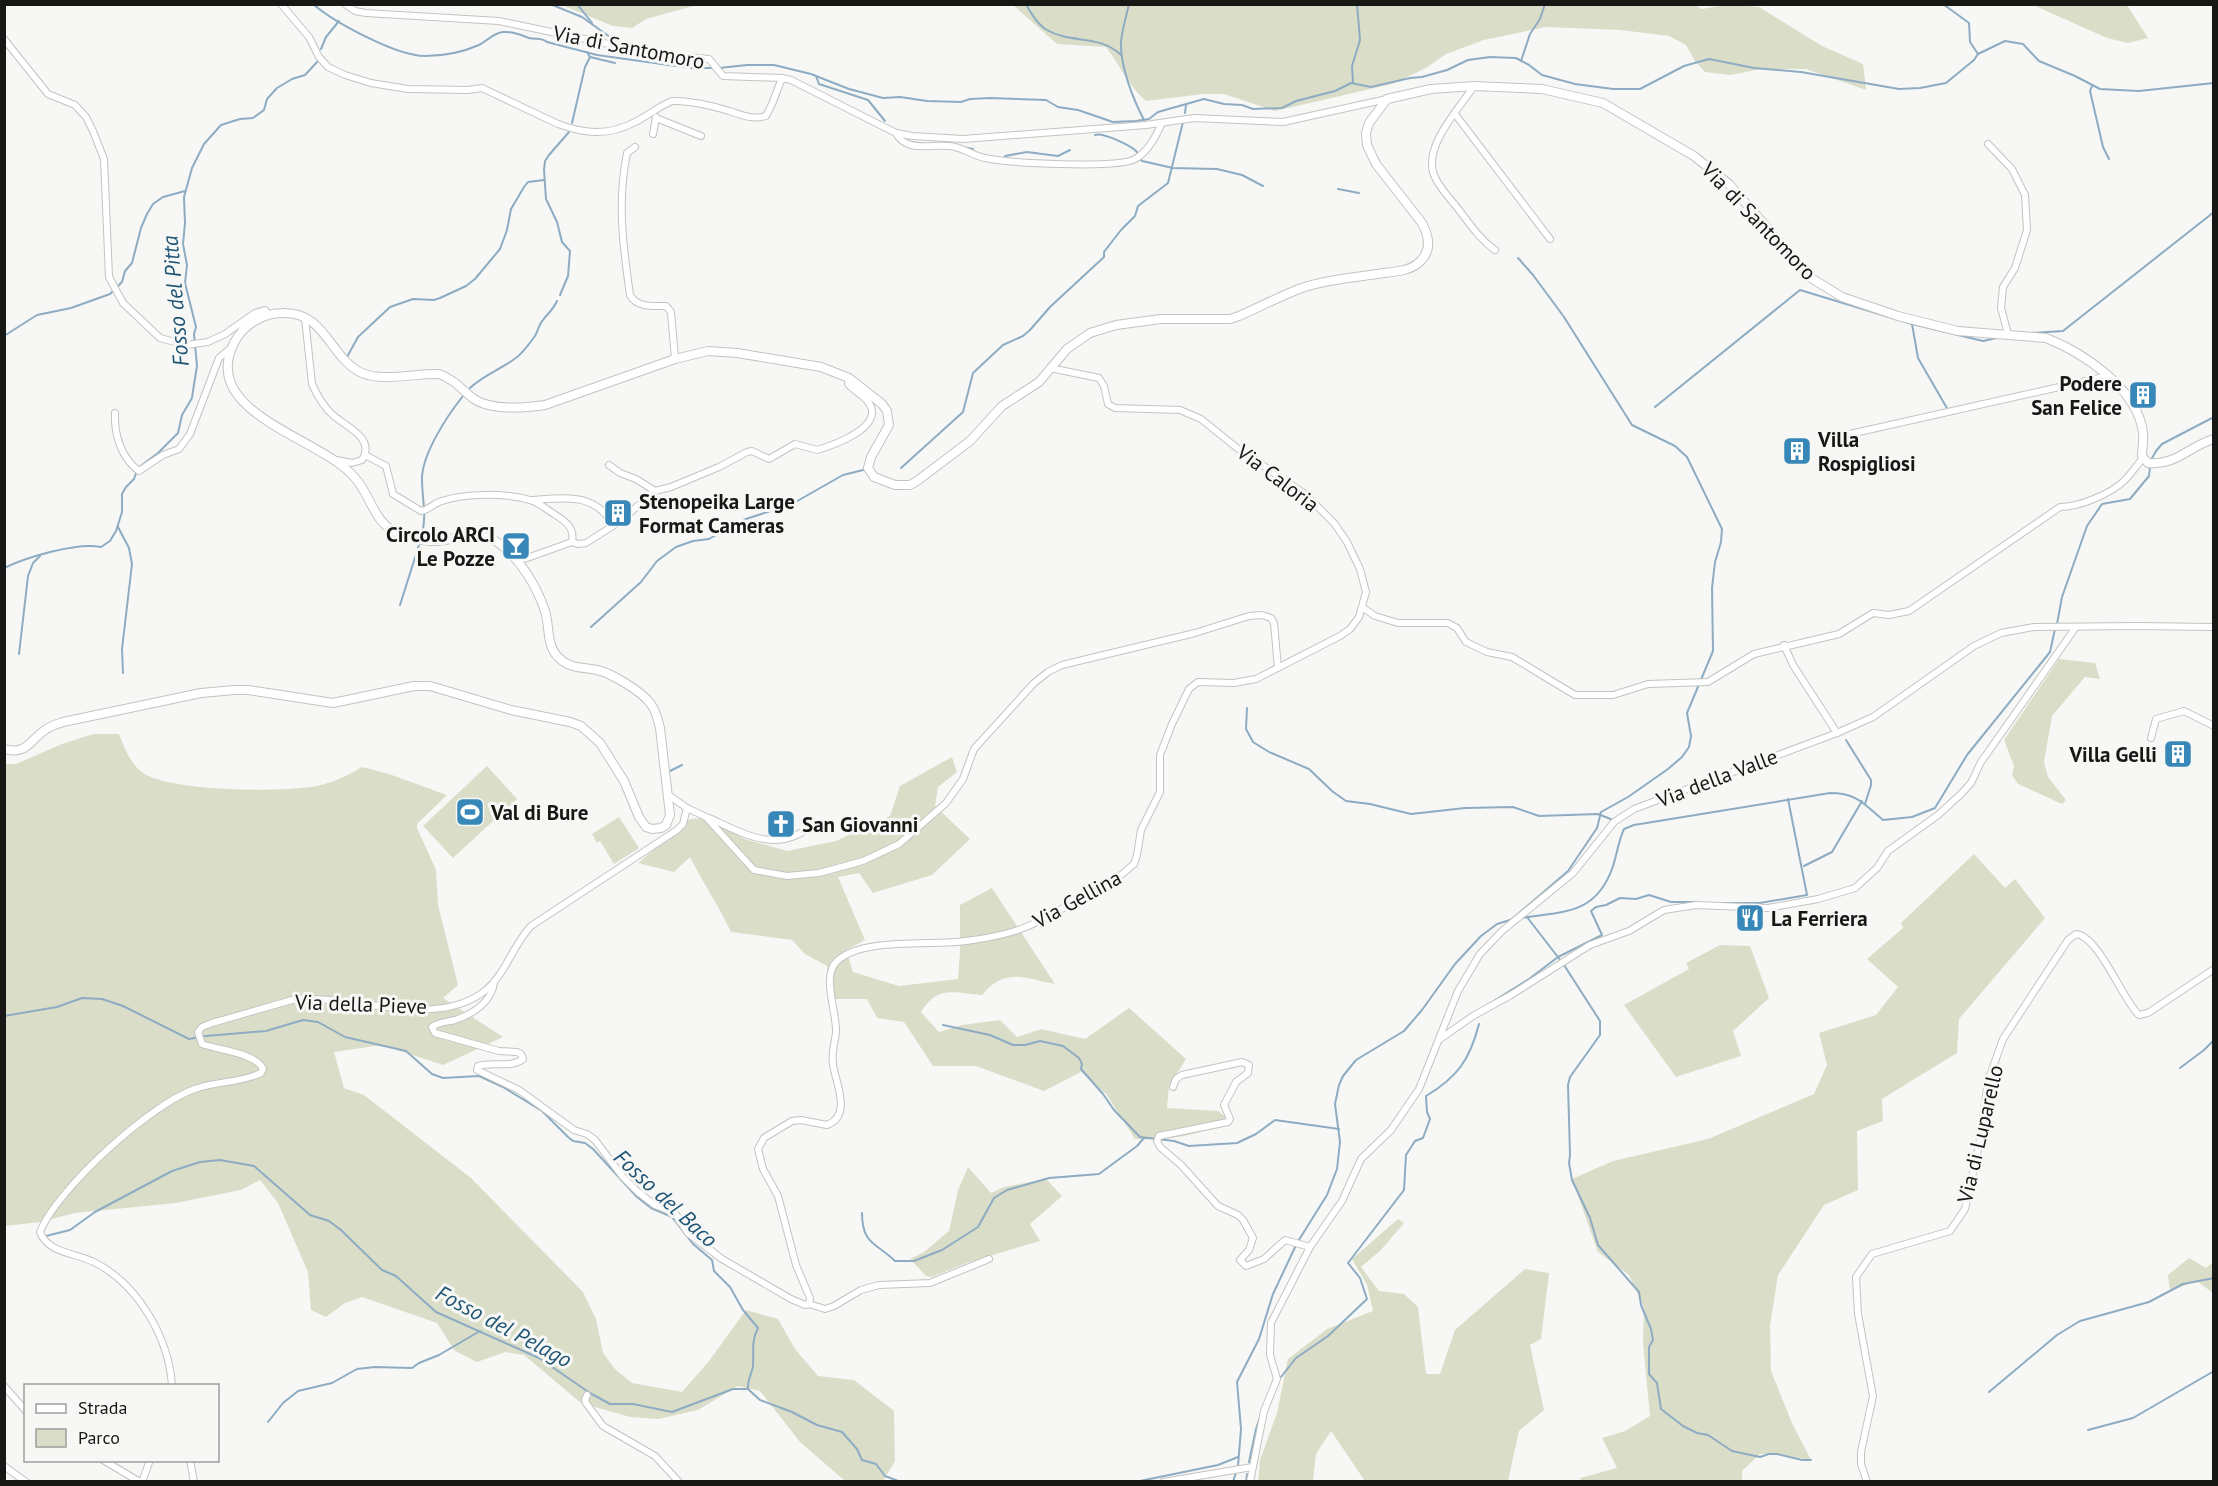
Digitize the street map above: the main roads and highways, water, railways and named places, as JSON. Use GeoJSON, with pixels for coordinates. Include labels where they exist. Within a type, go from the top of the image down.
{"type":"FeatureCollection","features":[{"type":"Feature","properties":{"kind":"main road","name":"Via di Santomoro"},"geometry":{"type":"LineString","coordinates":[[4,749],[20,751],[44,730],[63,722],[201,693],[235,690],[333,703],[414,686],[429,686],[511,710],[581,726],[600,743],[611,758],[626,785],[639,818],[646,827],[661,828],[666,825],[670,815],[660,728],[657,715],[650,703],[607,673],[568,666],[556,656],[551,646],[545,613],[537,591],[516,560],[500,543],[491,538],[470,536],[429,541],[412,538],[388,528],[379,519],[355,477],[333,460],[246,406],[237,395],[230,378],[229,358],[237,338],[253,322],[283,312],[305,318],[323,330],[346,360],[360,372],[377,376],[439,374],[447,377],[480,402],[504,406],[545,405],[694,354],[720,351],[821,367],[849,378],[882,404],[889,418],[889,424],[869,463],[870,473],[881,481],[903,486],[917,481],[955,454],[1002,406],[1039,382],[1079,339],[1090,333],[1104,328],[1161,319],[1230,319],[1301,289],[1336,280],[1401,270],[1418,264],[1428,251],[1427,233],[1422,223],[1376,164],[1366,139],[1367,128],[1372,118],[1387,99],[1431,89],[1474,86],[1542,89],[1612,107],[1694,156],[1719,174],[1803,271],[1825,288],[1864,305],[1958,332],[1987,335],[2008,334],[2046,339],[2058,343],[2108,376],[2122,389],[2135,409],[2143,432],[2149,462],[2171,462],[2192,448],[2214,439]]}},
{"type":"Feature","properties":{"kind":"waterway"},"geometry":{"type":"LineString","coordinates":[[313,4],[367,37],[413,55],[432,56],[459,52],[479,45],[496,34],[506,32],[597,55],[690,68],[714,68]]}},
{"type":"Feature","properties":{"kind":"waterway"},"geometry":{"type":"LineString","coordinates":[[550,4],[582,17],[621,45]]}},
{"type":"Feature","properties":{"kind":"waterway"},"geometry":{"type":"LineString","coordinates":[[577,4],[592,23]]}},
{"type":"Feature","properties":{"kind":"waterway"},"geometry":{"type":"LineString","coordinates":[[1026,4],[1043,28],[1066,37],[1104,44],[1121,55]]}},
{"type":"Feature","properties":{"kind":"waterway"},"geometry":{"type":"LineString","coordinates":[[1129,4],[1122,33],[1121,51],[1128,82],[1144,120]]}},
{"type":"Feature","properties":{"kind":"waterway"},"geometry":{"type":"LineString","coordinates":[[1353,83],[1352,66],[1360,40],[1357,4]]}},
{"type":"Feature","properties":{"kind":"waterway"},"geometry":{"type":"LineString","coordinates":[[1521,61],[1530,34],[1540,19],[1545,4]]}},
{"type":"Feature","properties":{"kind":"waterway"},"geometry":{"type":"LineString","coordinates":[[1943,4],[1969,23],[1970,42],[1978,54]]}},
{"type":"Feature","properties":{"kind":"waterway","name":"Fosso del Pitta"},"geometry":{"type":"LineString","coordinates":[[321,49],[326,37],[339,21]]}},
{"type":"Feature","properties":{"kind":"waterway"},"geometry":{"type":"LineString","coordinates":[[719,68],[774,65],[811,74],[849,89],[883,98],[900,97],[961,102],[990,98],[1046,100],[1058,107],[1078,110],[1113,122],[1149,119],[1158,112],[1204,99],[1253,109],[1282,108],[1296,101],[1335,91],[1351,83],[1371,87],[1422,77],[1447,70],[1468,60],[1490,57],[1516,58],[1542,75],[1575,84],[1613,89],[1640,89],[1684,66],[1709,59],[1754,68],[1801,72],[1899,89],[1946,83],[1978,54],[2005,41],[2023,44],[2039,61],[2100,89],[2139,91],[2214,83]]}},
{"type":"Feature","properties":{"kind":"waterway"},"geometry":{"type":"LineString","coordinates":[[587,52],[590,57],[615,63]]}},
{"type":"Feature","properties":{"kind":"waterway"},"geometry":{"type":"LineString","coordinates":[[572,123],[585,67],[590,57]]}},
{"type":"Feature","properties":{"kind":"waterway","name":"Fosso del Pitta"},"geometry":{"type":"LineString","coordinates":[[4,568],[25,559],[52,552],[79,547],[101,547],[110,541],[122,512],[122,494],[126,487],[134,479],[138,468],[158,453],[178,433],[182,415],[192,398],[197,366],[194,334],[196,327],[185,283],[187,265],[183,244],[184,197],[192,168],[204,144],[221,125],[240,119],[253,118],[264,110],[267,99],[277,88],[292,79],[305,75],[318,61]]}},
{"type":"Feature","properties":{"kind":"waterway"},"geometry":{"type":"LineString","coordinates":[[816,76],[819,84],[868,100],[885,121]]}},
{"type":"Feature","properties":{"kind":"waterway"},"geometry":{"type":"LineString","coordinates":[[2092,86],[2090,91],[2103,147],[2109,159]]}},
{"type":"Feature","properties":{"kind":"waterway"},"geometry":{"type":"LineString","coordinates":[[1185,113],[1186,105]]}},
{"type":"Feature","properties":{"kind":"waterway"},"geometry":{"type":"LineString","coordinates":[[901,468],[963,412],[973,373],[1003,345],[1023,336],[1030,330],[1050,307],[1104,257],[1104,252],[1135,216],[1138,206],[1168,183],[1183,122]]}},
{"type":"Feature","properties":{"kind":"waterway"},"geometry":{"type":"LineString","coordinates":[[560,295],[568,276],[570,251],[562,242],[557,222],[546,199],[544,170],[545,161],[569,132]]}},
{"type":"Feature","properties":{"kind":"waterway"},"geometry":{"type":"LineString","coordinates":[[1095,135],[1110,137],[1129,146],[1137,152],[1142,161],[1173,168],[1217,169],[1242,175],[1263,186]]}},
{"type":"Feature","properties":{"kind":"waterway"},"geometry":{"type":"LineString","coordinates":[[910,142],[925,144]]}},
{"type":"Feature","properties":{"kind":"waterway"},"geometry":{"type":"LineString","coordinates":[[963,147],[973,149]]}},
{"type":"Feature","properties":{"kind":"waterway"},"geometry":{"type":"LineString","coordinates":[[1005,156],[1027,152],[1058,156],[1070,150]]}},
{"type":"Feature","properties":{"kind":"waterway"},"geometry":{"type":"LineString","coordinates":[[347,357],[358,337],[390,307],[413,299],[434,300],[466,286],[475,279],[500,249],[511,209],[524,187],[528,182],[544,180]]}},
{"type":"Feature","properties":{"kind":"waterway"},"geometry":{"type":"LineString","coordinates":[[1338,189],[1359,193]]}},
{"type":"Feature","properties":{"kind":"waterway"},"geometry":{"type":"LineString","coordinates":[[4,336],[37,315],[71,308],[110,294],[122,282],[125,271],[132,263],[141,228],[153,204],[163,197],[185,191]]}},
{"type":"Feature","properties":{"kind":"waterway"},"geometry":{"type":"LineString","coordinates":[[2030,333],[2063,331],[2214,212]]}},
{"type":"Feature","properties":{"kind":"waterway"},"geometry":{"type":"LineString","coordinates":[[1512,919],[1568,871],[1597,828],[1601,812],[1628,797],[1668,769],[1682,757],[1689,747],[1691,736],[1687,713],[1713,651],[1712,588],[1722,529],[1687,457],[1675,446],[1632,425],[1564,317],[1518,258]]}},
{"type":"Feature","properties":{"kind":"waterway"},"geometry":{"type":"LineString","coordinates":[[1655,407],[1800,290],[1912,324],[1983,341],[2001,337]]}},
{"type":"Feature","properties":{"kind":"waterway"},"geometry":{"type":"LineString","coordinates":[[470,388],[519,356],[557,301]]}},
{"type":"Feature","properties":{"kind":"waterway"},"geometry":{"type":"LineString","coordinates":[[1912,324],[1918,358],[1948,410]]}},
{"type":"Feature","properties":{"kind":"waterway"},"geometry":{"type":"LineString","coordinates":[[422,534],[424,513],[422,479],[426,458],[443,424],[463,396]]}},
{"type":"Feature","properties":{"kind":"waterway"},"geometry":{"type":"LineString","coordinates":[[2151,460],[2162,444],[2214,417]]}},
{"type":"Feature","properties":{"kind":"waterway"},"geometry":{"type":"LineString","coordinates":[[2057,624],[2062,597],[2087,526],[2102,504],[2130,499],[2149,476],[2150,466]]}},
{"type":"Feature","properties":{"kind":"waterway"},"geometry":{"type":"LineString","coordinates":[[591,627],[641,582],[657,561],[676,547],[693,541],[709,539],[743,520],[792,504],[843,475],[867,469]]}},
{"type":"Feature","properties":{"kind":"waterway"},"geometry":{"type":"LineString","coordinates":[[118,527],[129,548],[132,564],[122,649],[123,673]]}},
{"type":"Feature","properties":{"kind":"waterway"},"geometry":{"type":"LineString","coordinates":[[400,605],[419,545]]}},
{"type":"Feature","properties":{"kind":"waterway"},"geometry":{"type":"LineString","coordinates":[[19,654],[28,576],[33,563],[40,556]]}},
{"type":"Feature","properties":{"kind":"waterway"},"geometry":{"type":"LineString","coordinates":[[1522,918],[1564,912],[1587,903],[1597,895],[1612,869],[1624,829],[1634,825],[1830,793],[1854,797],[1883,820],[1912,817],[1935,808],[1967,755],[2050,652],[2055,629]]}},
{"type":"Feature","properties":{"kind":"waterway"},"geometry":{"type":"LineString","coordinates":[[1247,708],[1246,729],[1253,742],[1269,752],[1309,769],[1346,801],[1411,814],[1465,808],[1513,807],[1539,816],[1598,814],[1613,820]]}},
{"type":"Feature","properties":{"kind":"waterway"},"geometry":{"type":"LineString","coordinates":[[1846,740],[1871,780],[1865,804]]}},
{"type":"Feature","properties":{"kind":"waterway"},"geometry":{"type":"LineString","coordinates":[[668,772],[682,765]]}},
{"type":"Feature","properties":{"kind":"waterway"},"geometry":{"type":"LineString","coordinates":[[1708,903],[1760,903],[1807,895],[1788,799]]}},
{"type":"Feature","properties":{"kind":"waterway"},"geometry":{"type":"LineString","coordinates":[[1804,866],[1832,852],[1862,801]]}},
{"type":"Feature","properties":{"kind":"waterway"},"geometry":{"type":"LineString","coordinates":[[1484,1007],[1529,979],[1558,957],[1602,935],[1591,911],[1596,907],[1620,898],[1636,899],[1649,895],[1671,902],[1697,902]]}},
{"type":"Feature","properties":{"kind":"waterway"},"geometry":{"type":"LineString","coordinates":[[1527,917],[1564,965],[1600,1021],[1600,1035],[1570,1077],[1568,1085],[1569,1163],[1572,1180],[1590,1218],[1598,1245],[1639,1292],[1653,1340],[1649,1347],[1649,1374],[1657,1383],[1661,1409],[1683,1426],[1697,1433],[1708,1435],[1732,1451],[1760,1457],[1777,1454],[1811,1460]]}},
{"type":"Feature","properties":{"kind":"waterway"},"geometry":{"type":"LineString","coordinates":[[1233,1482],[1238,1466],[1241,1429],[1237,1382],[1259,1339],[1273,1294],[1297,1243],[1327,1195],[1337,1169],[1340,1142],[1335,1104],[1343,1076],[1356,1060],[1404,1031],[1455,964],[1481,936],[1497,924],[1513,919]]}},
{"type":"Feature","properties":{"kind":"waterway","name":"Fosso del Baco"},"geometry":{"type":"LineString","coordinates":[[4,1016],[57,1007],[82,998],[102,999],[123,1006],[189,1039],[266,1031],[303,1020],[318,1022],[345,1037],[406,1051],[432,1074],[443,1078],[479,1076],[503,1087],[542,1111],[573,1141],[585,1143],[593,1149],[637,1197],[651,1208],[672,1217],[693,1244],[712,1260],[714,1271],[730,1287],[743,1310],[758,1328],[748,1389]]}},
{"type":"Feature","properties":{"kind":"waterway"},"geometry":{"type":"LineString","coordinates":[[1281,1377],[1296,1358],[1328,1336],[1367,1299],[1360,1278],[1348,1263],[1404,1190],[1406,1155],[1415,1141],[1423,1138],[1430,1119],[1426,1096],[1447,1082],[1461,1066],[1467,1057],[1479,1024]]}},
{"type":"Feature","properties":{"kind":"waterway"},"geometry":{"type":"LineString","coordinates":[[943,1025],[990,1035],[1013,1045],[1040,1041],[1063,1046],[1079,1058],[1082,1064],[1081,1069],[1114,1110],[1140,1137],[1174,1141],[1189,1146],[1237,1143],[1256,1134],[1275,1120],[1339,1129]]}},
{"type":"Feature","properties":{"kind":"waterway"},"geometry":{"type":"LineString","coordinates":[[2180,1068],[2214,1040]]}},
{"type":"Feature","properties":{"kind":"waterway"},"geometry":{"type":"LineString","coordinates":[[862,1213],[865,1231],[872,1242],[895,1261],[914,1261],[942,1250],[978,1227],[994,1198],[1007,1190],[1049,1178],[1099,1174],[1137,1146],[1144,1138]]}},
{"type":"Feature","properties":{"kind":"waterway","name":"Fosso del Pelago"},"geometry":{"type":"LineString","coordinates":[[46,1236],[70,1230],[95,1212],[172,1171],[200,1162],[220,1160],[254,1166],[310,1215],[329,1221],[341,1230],[382,1270],[396,1276],[436,1312],[539,1358],[610,1404],[633,1404],[672,1412],[733,1389],[748,1389],[760,1400],[792,1412],[817,1425],[842,1432],[857,1449],[862,1460],[876,1464],[885,1476],[901,1482]]}},
{"type":"Feature","properties":{"kind":"waterway"},"geometry":{"type":"LineString","coordinates":[[1989,1392],[2057,1335],[2080,1321],[2149,1302],[2183,1284],[2214,1278]]}},
{"type":"Feature","properties":{"kind":"waterway"},"geometry":{"type":"LineString","coordinates":[[268,1422],[283,1403],[298,1391],[332,1383],[357,1369],[412,1368],[480,1331]]}},
{"type":"Feature","properties":{"kind":"waterway"},"geometry":{"type":"LineString","coordinates":[[2088,1430],[2133,1418],[2214,1371]]}},
{"type":"Feature","properties":{"kind":"waterway"},"geometry":{"type":"LineString","coordinates":[[1249,1462],[1256,1429],[1266,1399]]}},
{"type":"Feature","properties":{"kind":"waterway","name":"Fosso del Pelago"},"geometry":{"type":"LineString","coordinates":[[1135,1482],[1218,1465],[1238,1457]]}},
{"type":"Feature","properties":{"kind":"waterway"},"geometry":{"type":"LineString","coordinates":[[1246,1482],[1247,1474]]}},
{"type":"Feature","properties":{"kind":"place","name":"Podere San Felice"},"geometry":{"type":"Point","coordinates":[2143,395]}},
{"type":"Feature","properties":{"kind":"place","name":"Villa Rospigliosi"},"geometry":{"type":"Point","coordinates":[1797,451]}},
{"type":"Feature","properties":{"kind":"place","name":"Stenopeika Large Format Cameras"},"geometry":{"type":"Point","coordinates":[618,513]}},
{"type":"Feature","properties":{"kind":"place","name":"Circolo ARCI Le Pozze"},"geometry":{"type":"Point","coordinates":[516,546]}},
{"type":"Feature","properties":{"kind":"place","name":"Villa Gelli"},"geometry":{"type":"Point","coordinates":[2178,754]}},
{"type":"Feature","properties":{"kind":"place","name":"Val di Bure"},"geometry":{"type":"Point","coordinates":[470,812]}},
{"type":"Feature","properties":{"kind":"place","name":"San Giovanni"},"geometry":{"type":"Point","coordinates":[781,824]}},
{"type":"Feature","properties":{"kind":"place","name":"La Ferriera"},"geometry":{"type":"Point","coordinates":[1750,918]}}]}
